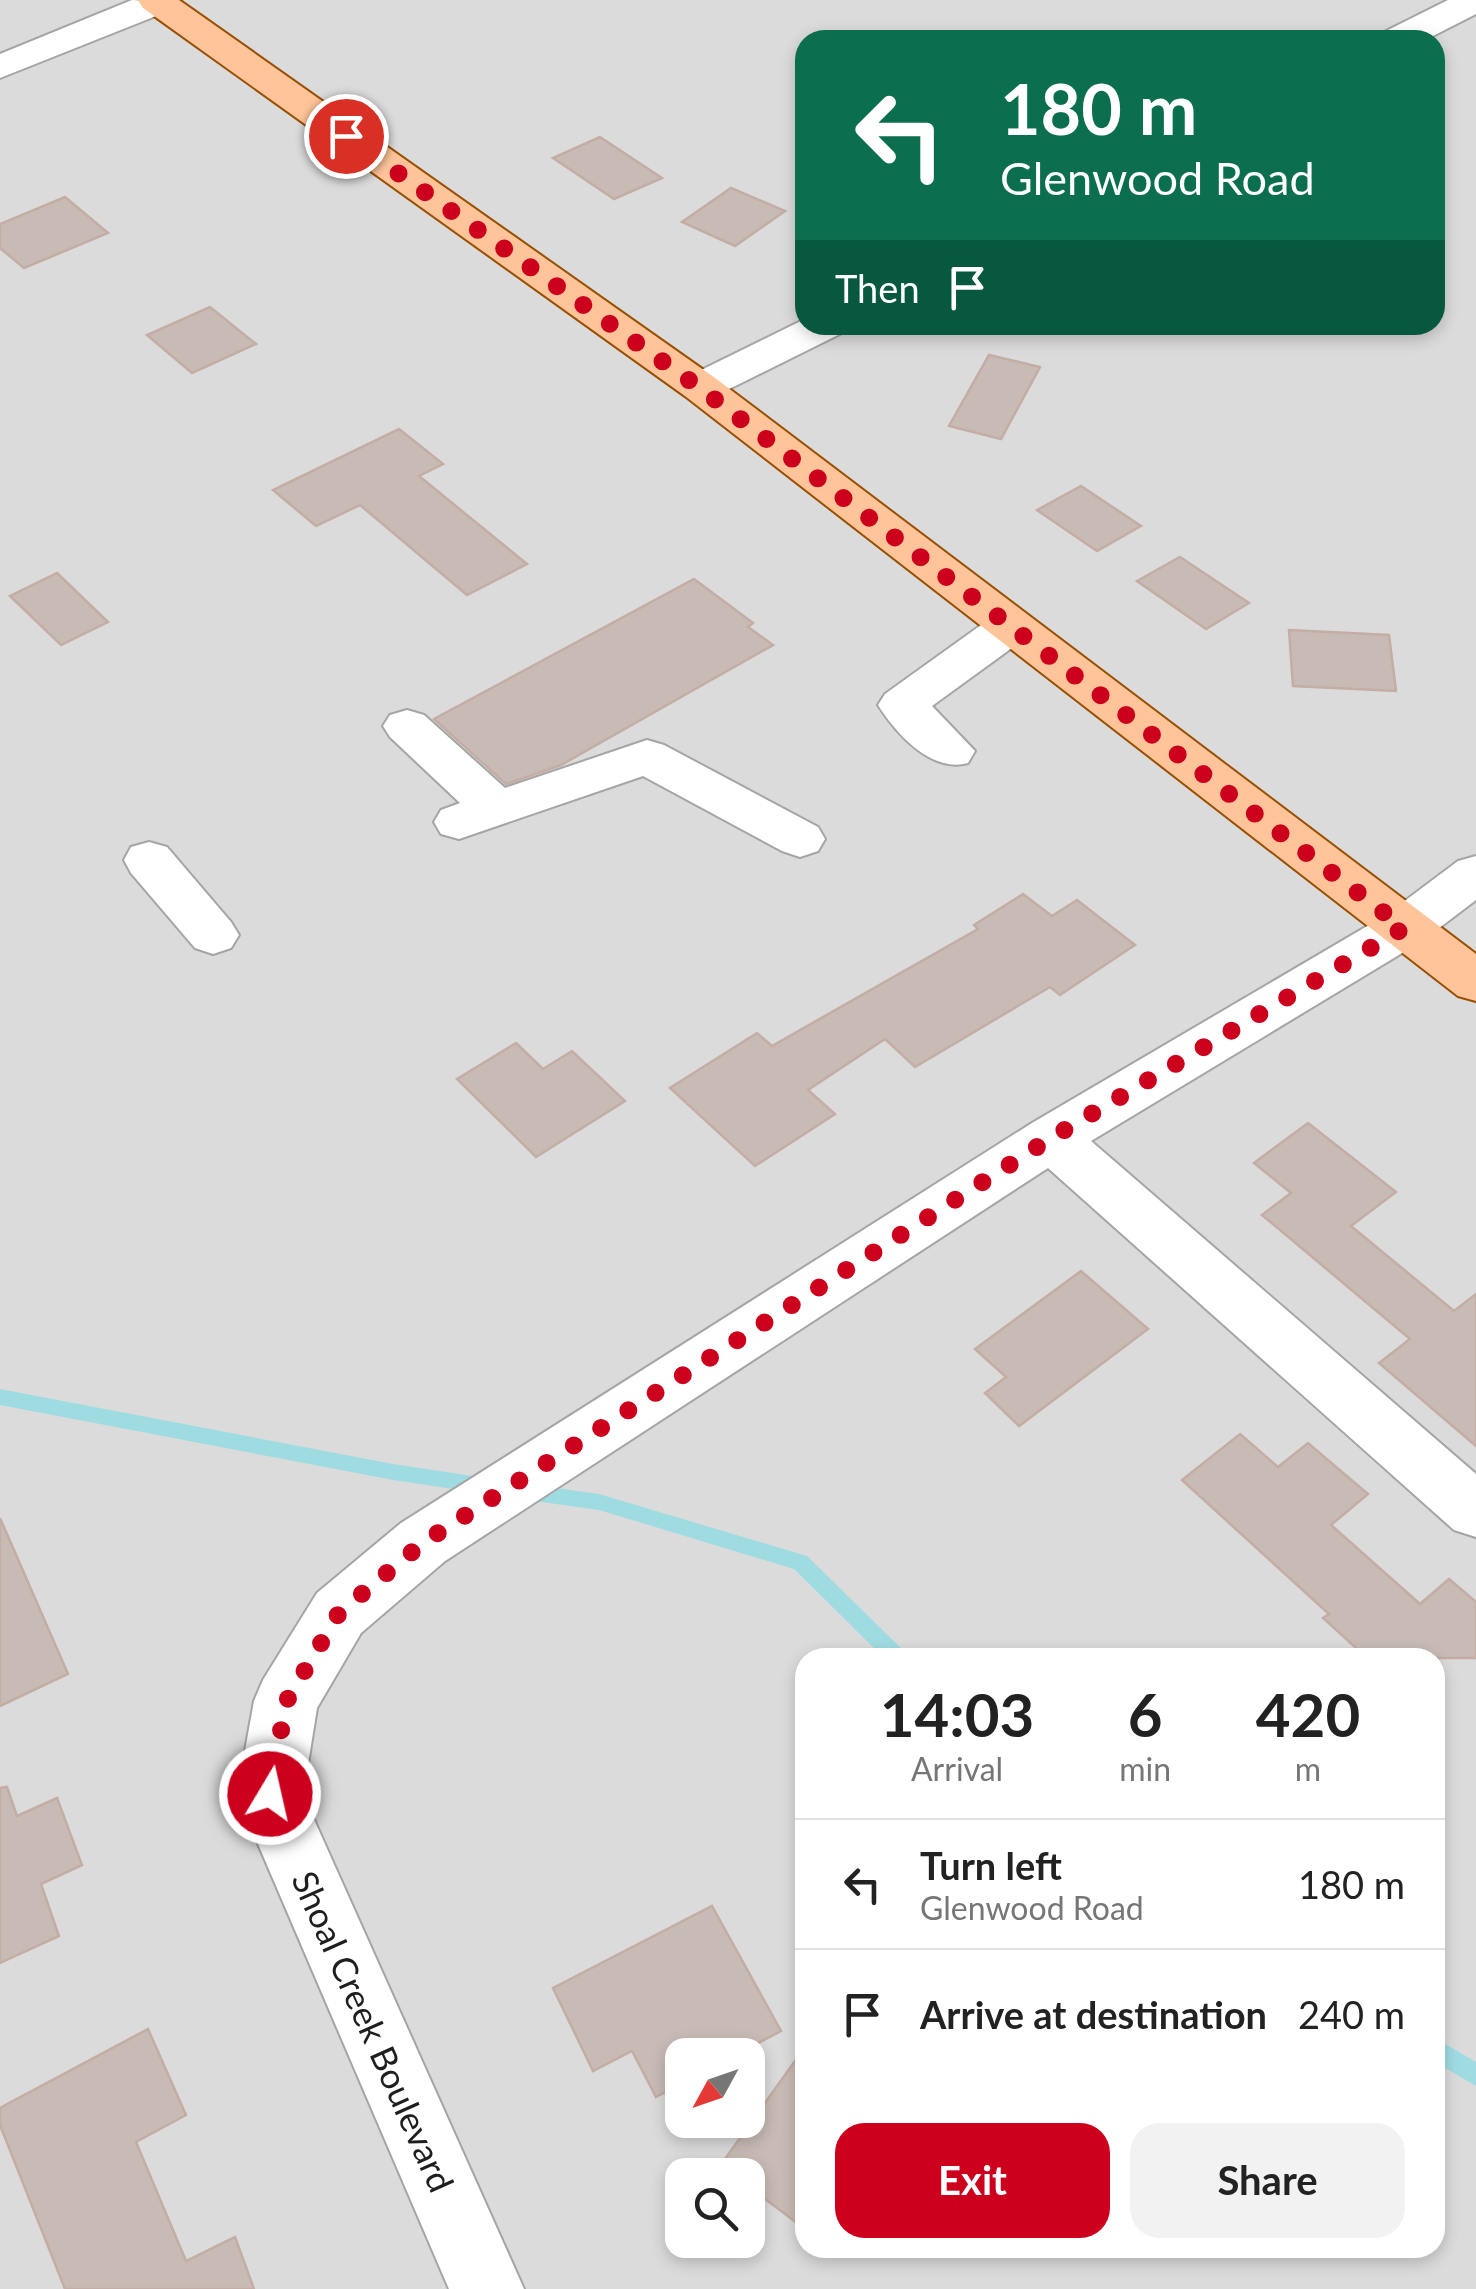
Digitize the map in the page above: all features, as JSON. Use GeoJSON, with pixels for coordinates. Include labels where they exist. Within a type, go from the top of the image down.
{"type":"FeatureCollection","features":[{"type":"Feature","properties":{"kind":"main road"},"geometry":{"type":"LineString","coordinates":[[157,1],[700,388],[1476,982]]}},
{"type":"Feature","properties":{"kind":"street"},"geometry":{"type":"LineString","coordinates":[[1417,30],[1476,0]]}},
{"type":"Feature","properties":{"kind":"street"},"geometry":{"type":"LineString","coordinates":[[0,67],[157,1]]}},
{"type":"Feature","properties":{"kind":"street"},"geometry":{"type":"LineString","coordinates":[[700,388],[805,335]]}},
{"type":"Feature","properties":{"kind":"street"},"geometry":{"type":"LineString","coordinates":[[951,751],[902,706],[1011,626]]}},
{"type":"Feature","properties":{"kind":"street"},"geometry":{"type":"LineString","coordinates":[[407,726],[478,816],[646,757],[800,839]]}},
{"type":"Feature","properties":{"kind":"street"},"geometry":{"type":"LineString","coordinates":[[695,780],[764,783]]}},
{"type":"Feature","properties":{"kind":"street"},"geometry":{"type":"LineString","coordinates":[[149,860],[213,935]]}},
{"type":"Feature","properties":{"kind":"street","name":"Shoal Creek Boulevard"},"geometry":{"type":"LineString","coordinates":[[488,2289],[270,1794],[286,1702],[339,1613],[424,1542],[1051,1138],[1404,928],[1476,874]]}},
{"type":"Feature","properties":{"kind":"street"},"geometry":{"type":"LineString","coordinates":[[1051,1138],[1476,1511]]}},
{"type":"Feature","properties":{"kind":"shaded area"},"geometry":{"type":"Polygon","coordinates":[[[0,0],[1476,0],[1476,2289],[0,2289],[0,0]]]}},
{"type":"Feature","properties":{"kind":"building"},"geometry":{"type":"Polygon","coordinates":[[[600,137],[662,178],[614,199],[553,158],[600,137]]]}},
{"type":"Feature","properties":{"kind":"building"},"geometry":{"type":"Polygon","coordinates":[[[731,188],[785,211],[735,246],[682,222],[731,188]]]}},
{"type":"Feature","properties":{"kind":"building"},"geometry":{"type":"Polygon","coordinates":[[[65,197],[108,233],[24,268],[0,248],[0,224],[65,197]]]}},
{"type":"Feature","properties":{"kind":"building"},"geometry":{"type":"Polygon","coordinates":[[[210,307],[256,344],[192,373],[147,335],[210,307]]]}},
{"type":"Feature","properties":{"kind":"building"},"geometry":{"type":"Polygon","coordinates":[[[989,355],[1040,367],[1001,439],[949,426],[989,355]]]}},
{"type":"Feature","properties":{"kind":"building"},"geometry":{"type":"Polygon","coordinates":[[[399,429],[443,464],[419,476],[527,564],[467,595],[360,505],[316,526],[273,490],[399,429]]]}},
{"type":"Feature","properties":{"kind":"building"},"geometry":{"type":"Polygon","coordinates":[[[1081,486],[1141,526],[1097,551],[1037,510],[1081,486]]]}},
{"type":"Feature","properties":{"kind":"building"},"geometry":{"type":"Polygon","coordinates":[[[1180,557],[1249,603],[1206,629],[1137,581],[1180,557]]]}},
{"type":"Feature","properties":{"kind":"building"},"geometry":{"type":"Polygon","coordinates":[[[57,573],[108,622],[61,645],[10,596],[57,573]]]}},
{"type":"Feature","properties":{"kind":"building"},"geometry":{"type":"Polygon","coordinates":[[[694,579],[753,623],[748,627],[773,645],[561,765],[506,784],[434,719],[694,579]]]}},
{"type":"Feature","properties":{"kind":"building"},"geometry":{"type":"Polygon","coordinates":[[[1289,630],[1389,635],[1396,691],[1293,686],[1289,630]]]}},
{"type":"Feature","properties":{"kind":"building"},"geometry":{"type":"Polygon","coordinates":[[[1023,894],[1052,916],[1077,900],[1135,945],[1060,995],[1050,987],[915,1067],[885,1039],[808,1090],[835,1114],[755,1166],[670,1088],[757,1033],[772,1046],[978,929],[974,925],[1023,894]]]}},
{"type":"Feature","properties":{"kind":"building"},"geometry":{"type":"Polygon","coordinates":[[[516,1043],[543,1069],[572,1051],[625,1101],[536,1157],[457,1079],[516,1043]]]}},
{"type":"Feature","properties":{"kind":"building"},"geometry":{"type":"Polygon","coordinates":[[[1308,1123],[1396,1192],[1351,1226],[1454,1311],[1476,1294],[1476,1446],[1379,1363],[1410,1339],[1262,1215],[1291,1193],[1254,1163],[1308,1123]]]}},
{"type":"Feature","properties":{"kind":"building"},"geometry":{"type":"Polygon","coordinates":[[[1081,1271],[1148,1329],[1019,1426],[985,1393],[1006,1377],[975,1349],[1081,1271]]]}},
{"type":"Feature","properties":{"kind":"building"},"geometry":{"type":"Polygon","coordinates":[[[1240,1434],[1278,1467],[1308,1443],[1368,1494],[1331,1525],[1420,1604],[1449,1579],[1476,1602],[1476,1658],[1445,1658],[1445,1648],[1356,1648],[1323,1618],[1329,1614],[1182,1480],[1240,1434]]]}},
{"type":"Feature","properties":{"kind":"building"},"geometry":{"type":"Polygon","coordinates":[[[0,1518],[68,1674],[0,1706],[0,1518]]]}},
{"type":"Feature","properties":{"kind":"building"},"geometry":{"type":"Polygon","coordinates":[[[7,1787],[17,1816],[57,1798],[82,1865],[41,1884],[59,1936],[0,1963],[0,1788],[7,1787]]]}},
{"type":"Feature","properties":{"kind":"building"},"geometry":{"type":"Polygon","coordinates":[[[712,1906],[781,2031],[765,2040],[665,2038],[665,2092],[656,2097],[632,2051],[593,2071],[553,1988],[712,1906]]]}},
{"type":"Feature","properties":{"kind":"building"},"geometry":{"type":"Polygon","coordinates":[[[148,2029],[186,2115],[136,2142],[186,2261],[235,2237],[254,2289],[65,2289],[0,2125],[0,2108],[148,2029]]]}},
{"type":"Feature","properties":{"kind":"building"},"geometry":{"type":"Polygon","coordinates":[[[795,2061],[795,2221],[765,2199],[765,2158],[726,2158],[740,2138],[765,2138],[765,2103],[795,2061]]]}},
{"type":"Feature","properties":{"kind":"waterway"},"geometry":{"type":"LineString","coordinates":[[0,1397],[486,1486]]}},
{"type":"Feature","properties":{"kind":"waterway"},"geometry":{"type":"LineString","coordinates":[[527,1492],[599,1502],[800,1562],[888,1648]]}},
{"type":"Feature","properties":{"kind":"waterway"},"geometry":{"type":"LineString","coordinates":[[1445,2055],[1476,2075]]}},
{"type":"Feature","properties":{"kind":"route"},"geometry":{"type":"LineString","coordinates":[[270,1794],[286,1702],[339,1613],[424,1542],[1051,1138],[1404,928],[700,388],[346,136]]}}]}
